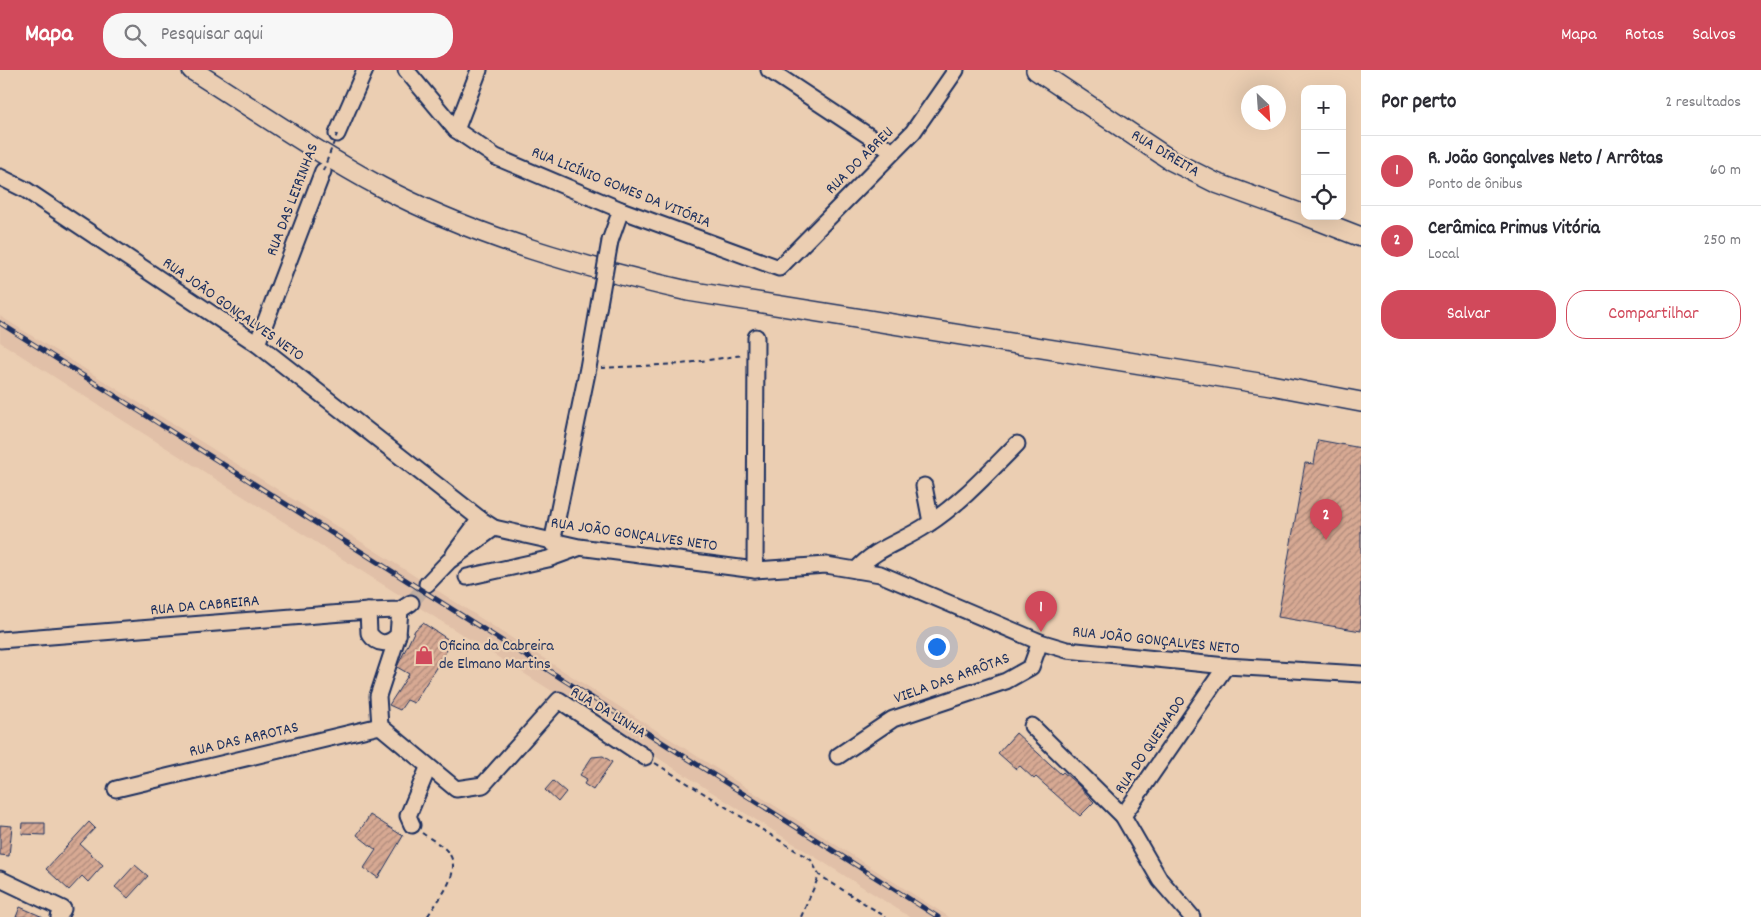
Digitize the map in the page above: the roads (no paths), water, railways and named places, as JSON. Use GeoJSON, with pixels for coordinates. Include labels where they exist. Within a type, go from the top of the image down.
{"type":"FeatureCollection","features":[{"type":"Feature","properties":{"kind":"main road"},"geometry":{"type":"LineString","coordinates":[[192,70],[382,187],[463,224],[546,255],[596,270],[688,291],[1271,385],[1361,402]]}},
{"type":"Feature","properties":{"kind":"main road","name":"RUA DIREITA"},"geometry":{"type":"LineString","coordinates":[[1036,70],[1172,161],[1216,183],[1301,214]]}},
{"type":"Feature","properties":{"kind":"main road","name":"RUA DIREITA"},"geometry":{"type":"LineString","coordinates":[[1316,220],[1361,237]]}},
{"type":"Feature","properties":{"kind":"street","name":"RUA DAS LEIRINHAS"},"geometry":{"type":"LineString","coordinates":[[337,134],[365,70]]}},
{"type":"Feature","properties":{"kind":"street","name":"RUA LICÍNIO GOMES DA VITÓRIA"},"geometry":{"type":"LineString","coordinates":[[406,70],[456,130],[496,157],[621,210],[779,268]]}},
{"type":"Feature","properties":{"kind":"street"},"geometry":{"type":"LineString","coordinates":[[456,130],[479,70]]}},
{"type":"Feature","properties":{"kind":"street"},"geometry":{"type":"LineString","coordinates":[[769,70],[893,152]]}},
{"type":"Feature","properties":{"kind":"street","name":"RUA DO ABREU"},"geometry":{"type":"LineString","coordinates":[[779,268],[913,132],[956,70]]}},
{"type":"Feature","properties":{"kind":"street","name":"RUA DAS LEIRINHAS"},"geometry":{"type":"LineString","coordinates":[[257,344],[323,171]]}},
{"type":"Feature","properties":{"kind":"street","name":"RUA JOÃO GONÇALVES NETO"},"geometry":{"type":"LineString","coordinates":[[0,177],[26,190],[257,344],[494,528],[579,548],[755,570],[826,565],[880,574],[1040,642],[1066,650],[1226,666],[1361,674]]}},
{"type":"Feature","properties":{"kind":"street"},"geometry":{"type":"LineString","coordinates":[[552,542],[588,368],[610,241],[621,210]]}},
{"type":"Feature","properties":{"kind":"street"},"geometry":{"type":"LineString","coordinates":[[755,570],[756,337]]}},
{"type":"Feature","properties":{"kind":"street"},"geometry":{"type":"LineString","coordinates":[[856,570],[869,556],[931,522],[972,489],[1017,444]]}},
{"type":"Feature","properties":{"kind":"street"},"geometry":{"type":"LineString","coordinates":[[924,486],[931,522]]}},
{"type":"Feature","properties":{"kind":"street"},"geometry":{"type":"LineString","coordinates":[[450,561],[480,519]]}},
{"type":"Feature","properties":{"kind":"street"},"geometry":{"type":"LineString","coordinates":[[427,584],[450,561],[494,528]]}},
{"type":"Feature","properties":{"kind":"street"},"geometry":{"type":"LineString","coordinates":[[467,577],[548,559],[579,548]]}},
{"type":"Feature","properties":{"kind":"street","name":"RUA DA CABREIRA"},"geometry":{"type":"LineString","coordinates":[[0,640],[368,611],[406,606],[398,635]]}},
{"type":"Feature","properties":{"kind":"street"},"geometry":{"type":"LineString","coordinates":[[368,611],[369,633],[379,643],[386,668]]}},
{"type":"Feature","properties":{"kind":"street"},"geometry":{"type":"LineString","coordinates":[[379,643],[393,640],[398,635]]}},
{"type":"Feature","properties":{"kind":"street"},"geometry":{"type":"LineString","coordinates":[[380,726],[378,696],[398,635]]}},
{"type":"Feature","properties":{"kind":"street","name":"VIELA DAS ARRÔTAS"},"geometry":{"type":"LineString","coordinates":[[838,756],[893,719],[1006,681],[1030,667],[1040,642]]}},
{"type":"Feature","properties":{"kind":"street","name":"RUA DO QUEIMADO"},"geometry":{"type":"LineString","coordinates":[[1192,917],[1160,880],[1123,816],[1226,666]]}},
{"type":"Feature","properties":{"kind":"street","name":"RUA DA LINHA"},"geometry":{"type":"LineString","coordinates":[[380,726],[428,768],[456,789],[484,785],[559,700],[645,757]]}},
{"type":"Feature","properties":{"kind":"street","name":"RUA DAS ARROTAS"},"geometry":{"type":"LineString","coordinates":[[116,789],[380,726]]}},
{"type":"Feature","properties":{"kind":"street"},"geometry":{"type":"LineString","coordinates":[[1032,726],[1123,816]]}},
{"type":"Feature","properties":{"kind":"street"},"geometry":{"type":"LineString","coordinates":[[412,825],[408,816],[428,768]]}},
{"type":"Feature","properties":{"kind":"street"},"geometry":{"type":"LineString","coordinates":[[0,879],[63,909],[59,917]]}},
{"type":"Feature","properties":{"kind":"tunnel"},"geometry":{"type":"LineString","coordinates":[[411,603],[427,584]]}},
{"type":"Feature","properties":{"kind":"railway"},"geometry":{"type":"LineString","coordinates":[[0,323],[938,917]]}},
{"type":"Feature","properties":{"kind":"place","name":"Cerâmica Primus Vitória"},"geometry":{"type":"Point","coordinates":[1326,540]}},
{"type":"Feature","properties":{"kind":"place","name":"R. João Gonçalves Neto / Arrôtas"},"geometry":{"type":"Point","coordinates":[1041,632]}},
{"type":"Feature","properties":{"kind":"place","name":"Oficina da Cabreira de Elmano Martins"},"geometry":{"type":"Point","coordinates":[424,655]}}]}
